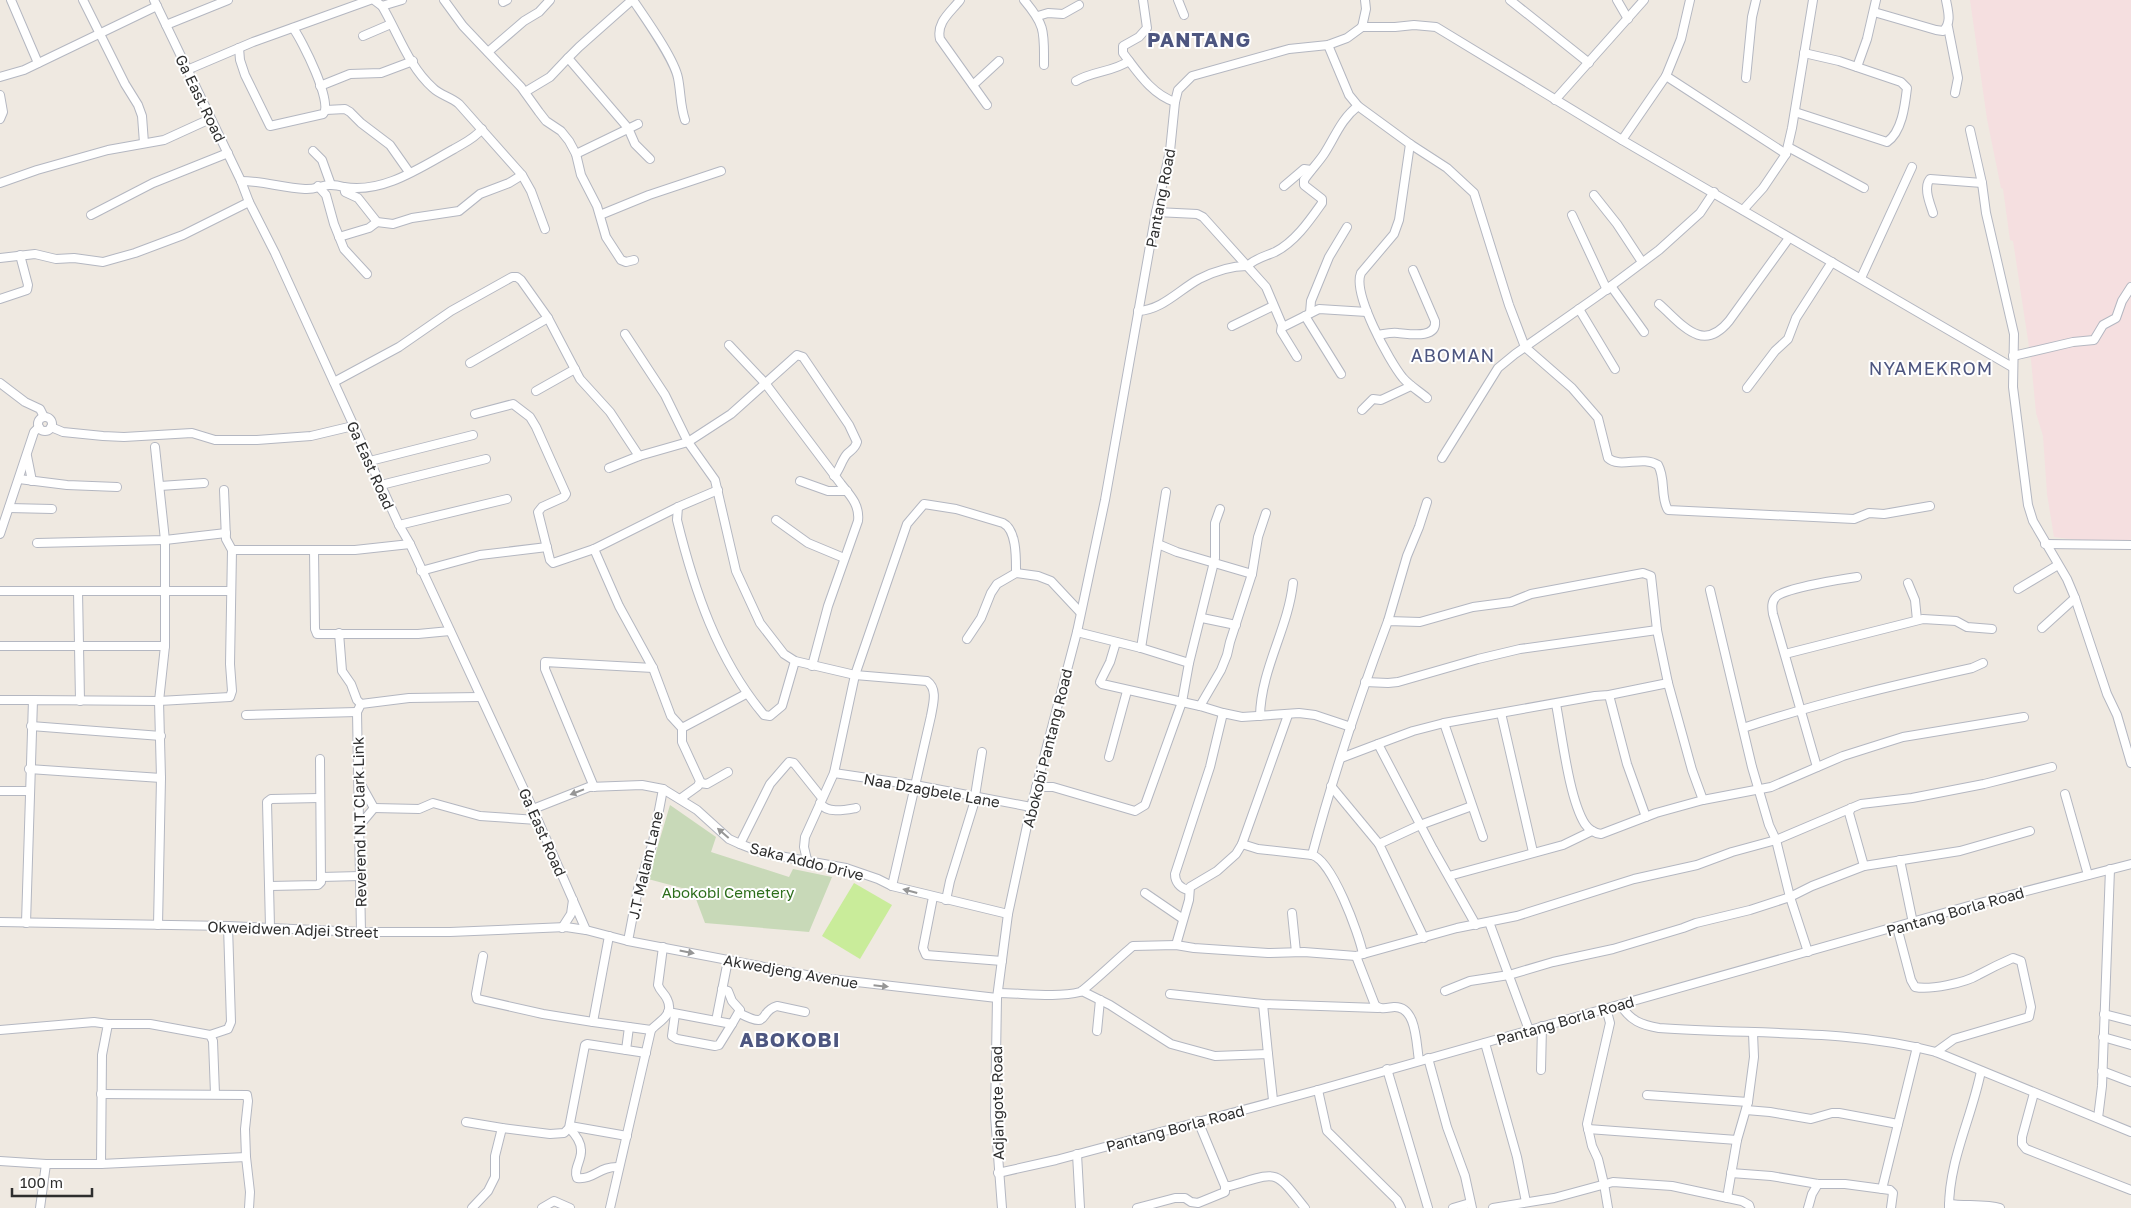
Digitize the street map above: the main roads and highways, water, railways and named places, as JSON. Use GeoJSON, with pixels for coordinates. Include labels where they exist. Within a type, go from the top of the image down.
{"type":"FeatureCollection","features":[{"type":"Feature","properties":{"kind":"district","name":"PANTANG"},"geometry":{"type":"Point","coordinates":[1199,39]}},
{"type":"Feature","properties":{"kind":"district","name":"ABOMAN"},"geometry":{"type":"Point","coordinates":[1453,355]}},
{"type":"Feature","properties":{"kind":"district","name":"NYAMEKROM"},"geometry":{"type":"Point","coordinates":[1931,368]}},
{"type":"Feature","properties":{"kind":"district","name":"ABOKOBI"},"geometry":{"type":"Point","coordinates":[790,1039]}},
{"type":"Feature","properties":{"kind":"park label","name":"Abokobi Cemetery"},"geometry":{"type":"Point","coordinates":[728,892]}}]}
